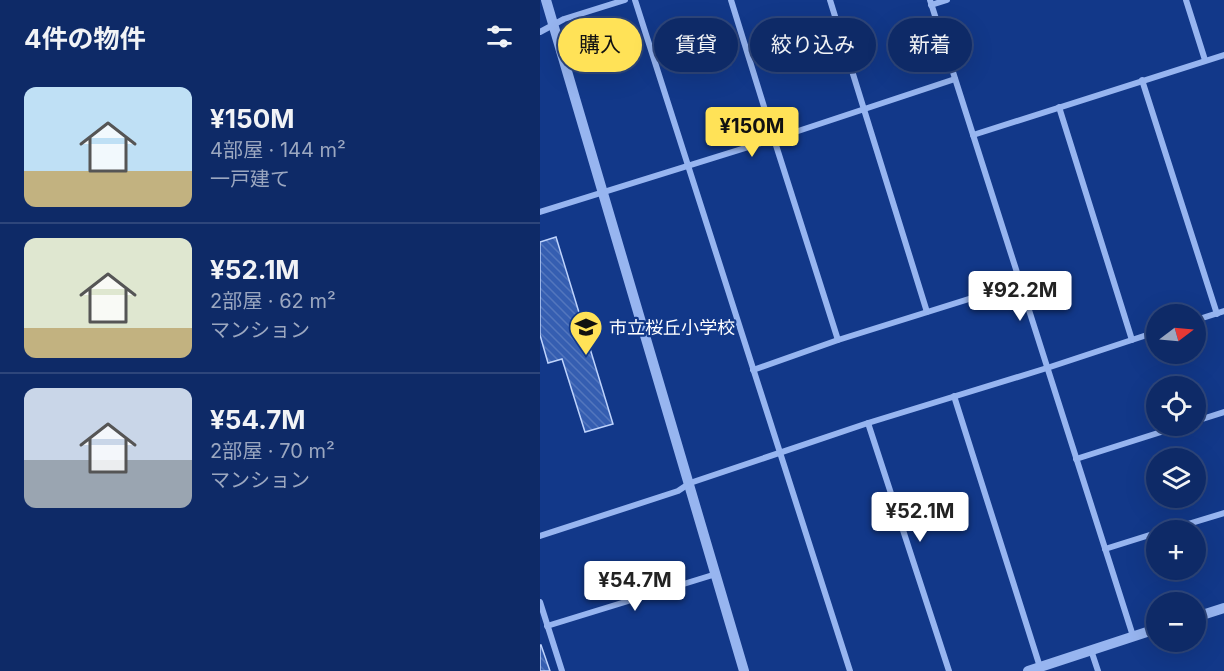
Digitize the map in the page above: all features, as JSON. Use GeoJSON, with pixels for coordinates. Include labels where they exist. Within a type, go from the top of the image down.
{"type":"FeatureCollection","features":[{"type":"Feature","properties":{"kind":"street"},"geometry":{"type":"LineString","coordinates":[[546,0],[744,671]]}},
{"type":"Feature","properties":{"kind":"street"},"geometry":{"type":"LineString","coordinates":[[540,32],[564,19],[625,0]]}},
{"type":"Feature","properties":{"kind":"street"},"geometry":{"type":"LineString","coordinates":[[635,0],[850,671]]}},
{"type":"Feature","properties":{"kind":"street"},"geometry":{"type":"LineString","coordinates":[[731,0],[838,340]]}},
{"type":"Feature","properties":{"kind":"street"},"geometry":{"type":"LineString","coordinates":[[830,0],[927,312]]}},
{"type":"Feature","properties":{"kind":"street"},"geometry":{"type":"LineString","coordinates":[[947,0],[930,2],[1133,636]]}},
{"type":"Feature","properties":{"kind":"street"},"geometry":{"type":"LineString","coordinates":[[1186,0],[1205,60]]}},
{"type":"Feature","properties":{"kind":"street"},"geometry":{"type":"LineString","coordinates":[[973,135],[1224,55]]}},
{"type":"Feature","properties":{"kind":"street"},"geometry":{"type":"LineString","coordinates":[[540,212],[774,139],[955,79]]}},
{"type":"Feature","properties":{"kind":"street"},"geometry":{"type":"LineString","coordinates":[[1142,80],[1217,314]]}},
{"type":"Feature","properties":{"kind":"street"},"geometry":{"type":"LineString","coordinates":[[1059,107],[1132,340]]}},
{"type":"Feature","properties":{"kind":"street"},"geometry":{"type":"LineString","coordinates":[[753,370],[838,340],[1020,283]]}},
{"type":"Feature","properties":{"kind":"street"},"geometry":{"type":"LineString","coordinates":[[1206,317],[1224,311]]}},
{"type":"Feature","properties":{"kind":"street"},"geometry":{"type":"LineString","coordinates":[[540,536],[678,491],[690,483],[868,423],[1146,336]]}},
{"type":"Feature","properties":{"kind":"street"},"geometry":{"type":"LineString","coordinates":[[954,396],[1040,667]]}},
{"type":"Feature","properties":{"kind":"street"},"geometry":{"type":"LineString","coordinates":[[1206,418],[1224,412]]}},
{"type":"Feature","properties":{"kind":"street"},"geometry":{"type":"LineString","coordinates":[[868,423],[949,671]]}},
{"type":"Feature","properties":{"kind":"street"},"geometry":{"type":"LineString","coordinates":[[1076,459],[1148,436]]}},
{"type":"Feature","properties":{"kind":"street"},"geometry":{"type":"LineString","coordinates":[[1201,520],[1224,513]]}},
{"type":"Feature","properties":{"kind":"street"},"geometry":{"type":"LineString","coordinates":[[1105,549],[1146,536]]}},
{"type":"Feature","properties":{"kind":"street"},"geometry":{"type":"LineString","coordinates":[[547,626],[716,574]]}},
{"type":"Feature","properties":{"kind":"street"},"geometry":{"type":"LineString","coordinates":[[540,602],[562,671]]}},
{"type":"Feature","properties":{"kind":"street"},"geometry":{"type":"LineString","coordinates":[[1206,614],[1224,608]]}},
{"type":"Feature","properties":{"kind":"street"},"geometry":{"type":"LineString","coordinates":[[1028,671],[1146,632]]}},
{"type":"Feature","properties":{"kind":"street"},"geometry":{"type":"LineString","coordinates":[[1091,650],[1098,671]]}},
{"type":"Feature","properties":{"kind":"building"},"geometry":{"type":"Polygon","coordinates":[[[556,237],[613,424],[585,432],[562,359],[548,363],[540,335],[540,242],[556,237]]]}},
{"type":"Feature","properties":{"kind":"building"},"geometry":{"type":"Polygon","coordinates":[[[541,645],[550,671],[540,671],[541,645]]]}},
{"type":"Feature","properties":{"kind":"place","name":"市立桜丘小学校"},"geometry":{"type":"Point","coordinates":[586,356]}}]}
